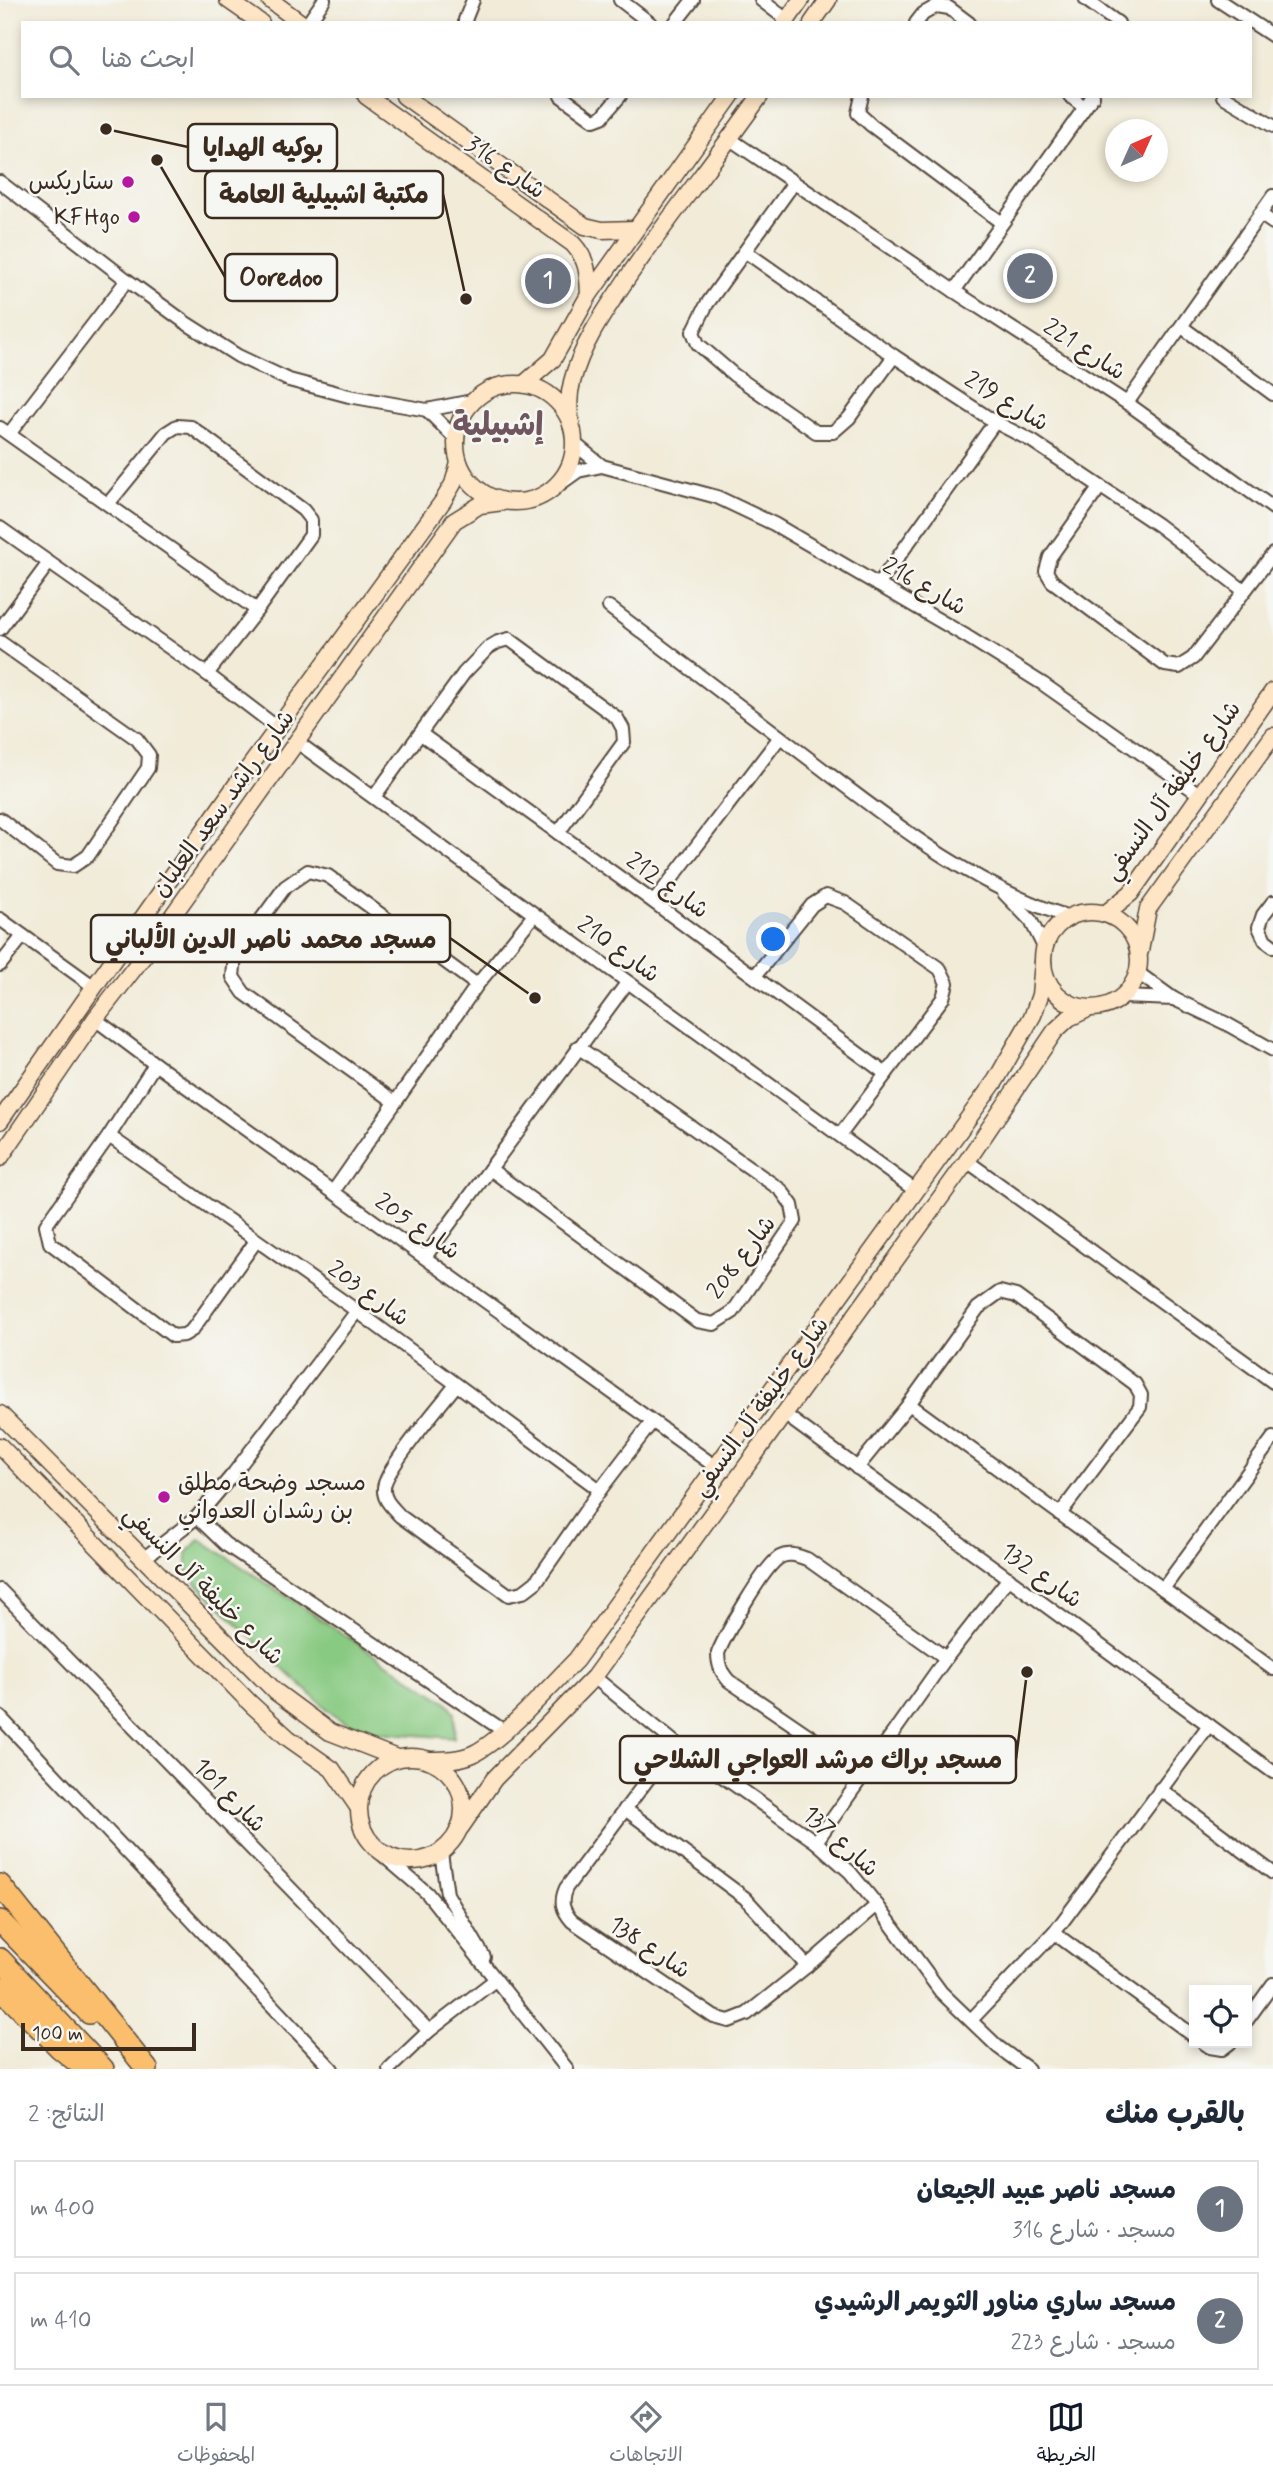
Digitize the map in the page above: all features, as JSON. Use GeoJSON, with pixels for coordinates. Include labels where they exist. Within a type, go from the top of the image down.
{"type":"FeatureCollection","features":[{"type":"Feature","properties":{"kind":"highway"},"geometry":{"type":"LineString","coordinates":[[0,1885],[65,1963],[146,2069]]}},
{"type":"Feature","properties":{"kind":"highway"},"geometry":{"type":"LineString","coordinates":[[0,1921],[146,2069]]}},
{"type":"Feature","properties":{"kind":"highway"},"geometry":{"type":"LineString","coordinates":[[0,1959],[103,2069]]}},
{"type":"Feature","properties":{"kind":"highway"},"geometry":{"type":"LineString","coordinates":[[0,1988],[60,2048],[86,2069]]}},
{"type":"Feature","properties":{"kind":"street"},"geometry":{"type":"LineString","coordinates":[[228,0],[258,21]]}},
{"type":"Feature","properties":{"kind":"street"},"geometry":{"type":"LineString","coordinates":[[270,0],[298,21]]}},
{"type":"Feature","properties":{"kind":"street"},"geometry":{"type":"LineString","coordinates":[[309,21],[324,0]]}},
{"type":"Feature","properties":{"kind":"street"},"geometry":{"type":"LineString","coordinates":[[466,21],[473,0]]}},
{"type":"Feature","properties":{"kind":"street"},"geometry":{"type":"LineString","coordinates":[[620,0],[647,21]]}},
{"type":"Feature","properties":{"kind":"street"},"geometry":{"type":"LineString","coordinates":[[677,21],[693,0]]}},
{"type":"Feature","properties":{"kind":"street"},"geometry":{"type":"LineString","coordinates":[[761,0],[786,21],[801,0]]}},
{"type":"Feature","properties":{"kind":"street"},"geometry":{"type":"LineString","coordinates":[[813,21],[828,0]]}},
{"type":"Feature","properties":{"kind":"street"},"geometry":{"type":"LineString","coordinates":[[1086,0],[1115,21]]}},
{"type":"Feature","properties":{"kind":"street"},"geometry":{"type":"LineString","coordinates":[[1218,0],[1250,21]]}},
{"type":"Feature","properties":{"kind":"street"},"geometry":{"type":"LineString","coordinates":[[918,21],[923,14],[937,6],[949,8],[966,21]]}},
{"type":"Feature","properties":{"kind":"street"},"geometry":{"type":"LineString","coordinates":[[1252,22],[1273,36]]}},
{"type":"Feature","properties":{"kind":"street","name":"شارع 316"},"geometry":{"type":"LineString","coordinates":[[369,98],[573,244],[584,256],[589,295]]}},
{"type":"Feature","properties":{"kind":"street","name":"شارع 316"},"geometry":{"type":"LineString","coordinates":[[407,98],[585,226],[602,230],[635,229]]}},
{"type":"Feature","properties":{"kind":"street"},"geometry":{"type":"LineString","coordinates":[[564,98],[594,120],[602,117],[618,98]]}},
{"type":"Feature","properties":{"kind":"street"},"geometry":{"type":"LineString","coordinates":[[524,384],[553,359],[589,295],[731,98]]}},
{"type":"Feature","properties":{"kind":"street"},"geometry":{"type":"LineString","coordinates":[[557,486],[573,459],[575,444],[568,402],[582,354],[607,308],[645,252],[759,98]]}},
{"type":"Feature","properties":{"kind":"street"},"geometry":{"type":"LineString","coordinates":[[862,98],[858,113],[864,119],[1002,223]]}},
{"type":"Feature","properties":{"kind":"street"},"geometry":{"type":"LineString","coordinates":[[1226,98],[1273,126]]}},
{"type":"Feature","properties":{"kind":"street"},"geometry":{"type":"LineString","coordinates":[[954,291],[1088,102]]}},
{"type":"Feature","properties":{"kind":"street","name":"شارع 221"},"geometry":{"type":"LineString","coordinates":[[730,139],[793,184],[1127,403],[1273,508]]}},
{"type":"Feature","properties":{"kind":"street"},"geometry":{"type":"LineString","coordinates":[[0,182],[186,323],[238,356],[289,380],[349,396],[428,410],[472,401],[496,387],[524,384],[553,398],[564,410],[571,424]]}},
{"type":"Feature","properties":{"kind":"street"},"geometry":{"type":"LineString","coordinates":[[793,184],[707,304],[693,332],[698,344],[734,375],[816,432],[833,432],[849,418],[894,356]]}},
{"type":"Feature","properties":{"kind":"street"},"geometry":{"type":"LineString","coordinates":[[1127,403],[1273,196]]}},
{"type":"Feature","properties":{"kind":"street"},"geometry":{"type":"LineString","coordinates":[[1260,214],[1273,223]]}},
{"type":"Feature","properties":{"kind":"street"},"geometry":{"type":"LineString","coordinates":[[573,244],[582,243],[586,235],[585,226]]}},
{"type":"Feature","properties":{"kind":"street","name":"شارع 219"},"geometry":{"type":"LineString","coordinates":[[746,252],[894,356],[995,422],[1032,441],[1158,525],[1243,590]]}},
{"type":"Feature","properties":{"kind":"street"},"geometry":{"type":"LineString","coordinates":[[127,280],[4,431],[257,610]]}},
{"type":"Feature","properties":{"kind":"street"},"geometry":{"type":"LineString","coordinates":[[1182,327],[1273,394]]}},
{"type":"Feature","properties":{"kind":"street"},"geometry":{"type":"LineString","coordinates":[[472,401],[464,412],[455,438],[459,463],[469,481],[484,495],[503,502],[523,503],[541,497],[578,471],[602,466]]}},
{"type":"Feature","properties":{"kind":"street"},"geometry":{"type":"LineString","coordinates":[[428,410],[455,438]]}},
{"type":"Feature","properties":{"kind":"street"},"geometry":{"type":"LineString","coordinates":[[878,585],[995,422]]}},
{"type":"Feature","properties":{"kind":"street"},"geometry":{"type":"LineString","coordinates":[[108,504],[166,433],[177,426],[191,427],[303,510],[311,520],[311,535],[207,674]]}},
{"type":"Feature","properties":{"kind":"street","name":"شارع 216"},"geometry":{"type":"LineString","coordinates":[[575,444],[602,466],[717,497],[774,524],[967,636],[1043,684],[1199,794]]}},
{"type":"Feature","properties":{"kind":"street","name":"شارع راشد سعد العلبان"},"geometry":{"type":"LineString","coordinates":[[0,1121],[234,788],[443,501],[453,484],[459,463]]}},
{"type":"Feature","properties":{"kind":"street"},"geometry":{"type":"LineString","coordinates":[[1100,487],[1050,556],[1046,571],[1052,581],[1165,665],[1180,667],[1193,658],[1273,554]]}},
{"type":"Feature","properties":{"kind":"street","name":"شارع راشد سعد العلبان"},"geometry":{"type":"LineString","coordinates":[[0,1158],[95,1019],[146,953],[454,521],[480,505],[503,502]]}},
{"type":"Feature","properties":{"kind":"street"},"geometry":{"type":"LineString","coordinates":[[0,528],[207,674],[279,729]]}},
{"type":"Feature","properties":{"kind":"street"},"geometry":{"type":"LineString","coordinates":[[0,629],[48,564]]}},
{"type":"Feature","properties":{"kind":"street"},"geometry":{"type":"LineString","coordinates":[[609,607],[951,862],[1044,909],[1069,917]]}},
{"type":"Feature","properties":{"kind":"street"},"geometry":{"type":"LineString","coordinates":[[374,797],[464,673],[488,648],[509,639],[617,718],[623,729],[624,742],[558,833]]}},
{"type":"Feature","properties":{"kind":"street"},"geometry":{"type":"LineString","coordinates":[[0,642],[137,739],[149,755],[148,768],[88,856],[73,866],[57,864],[0,819]]}},
{"type":"Feature","properties":{"kind":"street","name":"شارع خليفة آل النسفي"},"geometry":{"type":"LineString","coordinates":[[1105,914],[1131,893],[1273,691]]}},
{"type":"Feature","properties":{"kind":"street","name":"شارع 212"},"geometry":{"type":"LineString","coordinates":[[421,734],[886,1074]]}},
{"type":"Feature","properties":{"kind":"street","name":"شارع خليفة آل النسفي"},"geometry":{"type":"LineString","coordinates":[[1139,954],[1148,909],[1273,736]]}},
{"type":"Feature","properties":{"kind":"street"},"geometry":{"type":"LineString","coordinates":[[654,902],[780,737]]}},
{"type":"Feature","properties":{"kind":"street","name":"شارع 210"},"geometry":{"type":"LineString","coordinates":[[297,742],[916,1191]]}},
{"type":"Feature","properties":{"kind":"street"},"geometry":{"type":"LineString","coordinates":[[234,788],[243,790],[253,801]]}},
{"type":"Feature","properties":{"kind":"street"},"geometry":{"type":"LineString","coordinates":[[395,1102],[244,993],[233,977],[235,955],[285,887],[308,871],[328,876],[477,985]]}},
{"type":"Feature","properties":{"kind":"street"},"geometry":{"type":"LineString","coordinates":[[999,887],[1031,921],[1043,955],[1046,979],[1056,994],[1071,1004],[1088,1009],[1107,1006],[1123,997],[1138,973],[1139,954],[1135,941],[1128,929],[1105,914],[1087,912],[1069,917],[1054,929],[1043,955]]}},
{"type":"Feature","properties":{"kind":"street"},"geometry":{"type":"LineString","coordinates":[[755,976],[812,905],[826,896],[845,903],[940,969],[947,983],[943,998],[840,1135]]}},
{"type":"Feature","properties":{"kind":"street"},"geometry":{"type":"LineString","coordinates":[[1273,902],[1263,915],[1259,927],[1265,940],[1273,946]]}},
{"type":"Feature","properties":{"kind":"street"},"geometry":{"type":"LineString","coordinates":[[333,1192],[477,985],[534,915]]}},
{"type":"Feature","properties":{"kind":"street"},"geometry":{"type":"LineString","coordinates":[[0,919],[93,986]]}},
{"type":"Feature","properties":{"kind":"street"},"geometry":{"type":"LineString","coordinates":[[0,965],[23,936]]}},
{"type":"Feature","properties":{"kind":"street"},"geometry":{"type":"LineString","coordinates":[[129,937],[128,944],[132,951],[146,953]]}},
{"type":"Feature","properties":{"kind":"street","name":"شارع خليفة آل النسفي"},"geometry":{"type":"LineString","coordinates":[[430,1760],[456,1759],[473,1754],[492,1742],[576,1660],[996,1080],[1033,1016],[1040,995],[1043,955]]}},
{"type":"Feature","properties":{"kind":"street"},"geometry":{"type":"LineString","coordinates":[[1138,973],[1174,999],[1273,1050]]}},
{"type":"Feature","properties":{"kind":"street"},"geometry":{"type":"LineString","coordinates":[[425,1257],[627,983]]}},
{"type":"Feature","properties":{"kind":"street"},"geometry":{"type":"LineString","coordinates":[[1123,997],[1174,999]]}},
{"type":"Feature","properties":{"kind":"street","name":"شارع خليفة آل النسفي"},"geometry":{"type":"LineString","coordinates":[[461,1827],[494,1779],[594,1677],[967,1161],[1055,1031],[1069,1018],[1088,1009]]}},
{"type":"Feature","properties":{"kind":"street","name":"شارع 205"},"geometry":{"type":"LineString","coordinates":[[95,1019],[716,1467]]}},
{"type":"Feature","properties":{"kind":"street","name":"شارع 208"},"geometry":{"type":"LineString","coordinates":[[490,1169],[697,1321],[713,1324],[733,1312],[795,1221],[792,1205],[781,1190],[578,1047]]}},
{"type":"Feature","properties":{"kind":"street"},"geometry":{"type":"LineString","coordinates":[[155,1064],[109,1136],[46,1225],[46,1235],[50,1243],[173,1336],[184,1335],[192,1330],[256,1241]]}},
{"type":"Feature","properties":{"kind":"street","name":"شارع 203"},"geometry":{"type":"LineString","coordinates":[[109,1136],[357,1311],[600,1490]]}},
{"type":"Feature","properties":{"kind":"street"},"geometry":{"type":"LineString","coordinates":[[967,1161],[1273,1382]]}},
{"type":"Feature","properties":{"kind":"street"},"geometry":{"type":"LineString","coordinates":[[843,1292],[858,1299],[862,1306]]}},
{"type":"Feature","properties":{"kind":"street"},"geometry":{"type":"LineString","coordinates":[[858,1468],[909,1404],[978,1308],[1000,1292],[1016,1296],[1135,1384],[1141,1395],[1140,1407],[1060,1514]]}},
{"type":"Feature","properties":{"kind":"street"},"geometry":{"type":"LineString","coordinates":[[143,1559],[197,1517],[234,1473],[357,1311]]}},
{"type":"Feature","properties":{"kind":"street"},"geometry":{"type":"LineString","coordinates":[[456,1384],[391,1469],[383,1486],[386,1501],[400,1516],[509,1595],[523,1592],[536,1582],[600,1490],[652,1422]]}},
{"type":"Feature","properties":{"kind":"street"},"geometry":{"type":"LineString","coordinates":[[909,1404],[1268,1666],[1273,1650]]}},
{"type":"Feature","properties":{"kind":"street","name":"شارع خليفة آل النسفي"},"geometry":{"type":"LineString","coordinates":[[0,1414],[276,1692],[330,1732],[397,1758]]}},
{"type":"Feature","properties":{"kind":"street","name":"شارع 132"},"geometry":{"type":"LineString","coordinates":[[784,1414],[1273,1772]]}},
{"type":"Feature","properties":{"kind":"street"},"geometry":{"type":"LineString","coordinates":[[1163,1589],[1273,1438]]}},
{"type":"Feature","properties":{"kind":"street"},"geometry":{"type":"LineString","coordinates":[[5,1451],[24,1452],[26,1439]]}},
{"type":"Feature","properties":{"kind":"street","name":"شارع خليفة آل النسفي"},"geometry":{"type":"LineString","coordinates":[[5,1451],[251,1704],[288,1738],[332,1769],[358,1807]]}},
{"type":"Feature","properties":{"kind":"street"},"geometry":{"type":"LineString","coordinates":[[26,1472],[31,1460],[45,1458]]}},
{"type":"Feature","properties":{"kind":"street"},"geometry":{"type":"LineString","coordinates":[[197,1517],[225,1544],[504,1731]]}},
{"type":"Feature","properties":{"kind":"street"},"geometry":{"type":"LineString","coordinates":[[864,1773],[729,1681],[722,1673],[718,1653],[762,1577],[781,1557],[792,1554],[807,1559],[946,1658]]}},
{"type":"Feature","properties":{"kind":"street"},"geometry":{"type":"LineString","coordinates":[[816,1842],[946,1658],[1009,1578]]}},
{"type":"Feature","properties":{"kind":"street","name":"شارع 101"},"geometry":{"type":"LineString","coordinates":[[0,1590],[429,2031]]}},
{"type":"Feature","properties":{"kind":"street"},"geometry":{"type":"LineString","coordinates":[[621,1597],[623,1610],[635,1614],[641,1611]]}},
{"type":"Feature","properties":{"kind":"street","name":"شارع 137"},"geometry":{"type":"LineString","coordinates":[[594,1677],[676,1743],[816,1842],[850,1872],[935,1985],[998,2047],[1028,2069]]}},
{"type":"Feature","properties":{"kind":"street"},"geometry":{"type":"LineString","coordinates":[[0,1717],[331,2069]]}},
{"type":"Feature","properties":{"kind":"street"},"geometry":{"type":"LineString","coordinates":[[971,2020],[1054,1933],[1209,1725]]}},
{"type":"Feature","properties":{"kind":"street","name":"شارع 138"},"geometry":{"type":"LineString","coordinates":[[676,1743],[566,1888],[562,1905],[572,1921],[714,2017],[729,2021],[747,2014],[877,1905]]}},
{"type":"Feature","properties":{"kind":"street"},"geometry":{"type":"LineString","coordinates":[[378,1851],[398,1861],[420,1861],[440,1853],[453,1842],[461,1827],[463,1811],[461,1795],[444,1768],[430,1760],[414,1757],[397,1758],[382,1765],[370,1776],[361,1791],[358,1807],[363,1831],[378,1851],[427,1893],[566,2069]]}},
{"type":"Feature","properties":{"kind":"street"},"geometry":{"type":"LineString","coordinates":[[1160,1789],[1273,1872]]}},
{"type":"Feature","properties":{"kind":"street"},"geometry":{"type":"LineString","coordinates":[[625,1809],[745,1898],[807,1966]]}},
{"type":"Feature","properties":{"kind":"street"},"geometry":{"type":"LineString","coordinates":[[440,1853],[447,1894],[477,1942],[495,1980]]}},
{"type":"Feature","properties":{"kind":"street"},"geometry":{"type":"LineString","coordinates":[[1054,1933],[1189,2032]]}},
{"type":"Feature","properties":{"kind":"street"},"geometry":{"type":"LineString","coordinates":[[389,2069],[429,2031],[495,1980]]}},
{"type":"Feature","properties":{"kind":"street"},"geometry":{"type":"LineString","coordinates":[[1252,2013],[1273,1984]]}},
{"type":"Feature","properties":{"kind":"green space"},"geometry":{"type":"Polygon","coordinates":[[[200,1539],[449,1704],[455,1713],[454,1738],[363,1731],[336,1717],[187,1574],[187,1552],[200,1539]]]}},
{"type":"Feature","properties":{"kind":"place","name":"بوكيه الهدايا"},"geometry":{"type":"Point","coordinates":[106,129]}},
{"type":"Feature","properties":{"kind":"place","name":"Ooredoo"},"geometry":{"type":"Point","coordinates":[157,160]}},
{"type":"Feature","properties":{"kind":"place","name":"ستاربكس"},"geometry":{"type":"Point","coordinates":[128,182]}},
{"type":"Feature","properties":{"kind":"place","name":"KFHgo"},"geometry":{"type":"Point","coordinates":[134,217]}},
{"type":"Feature","properties":{"kind":"place","name":"مسجد ساري مناور الثويمر الرشيدي"},"geometry":{"type":"Point","coordinates":[1030,276]}},
{"type":"Feature","properties":{"kind":"place","name":"مسجد ناصر عبيد الجيعان"},"geometry":{"type":"Point","coordinates":[548,281]}},
{"type":"Feature","properties":{"kind":"place","name":"مكتبة اشبيلية العامة"},"geometry":{"type":"Point","coordinates":[466,299]}},
{"type":"Feature","properties":{"kind":"place","name":"مسجد محمد ناصر الدين الألباني"},"geometry":{"type":"Point","coordinates":[535,998]}},
{"type":"Feature","properties":{"kind":"place","name":"مسجد وضحة مطلق بن رشدان العدواني"},"geometry":{"type":"Point","coordinates":[164,1497]}},
{"type":"Feature","properties":{"kind":"place","name":"مسجد براك مرشد العواجي الشلاحي"},"geometry":{"type":"Point","coordinates":[1027,1672]}},
{"type":"Feature","properties":{"kind":"district","name":"إشبيلية"},"geometry":{"type":"Point","coordinates":[498,426]}}]}
